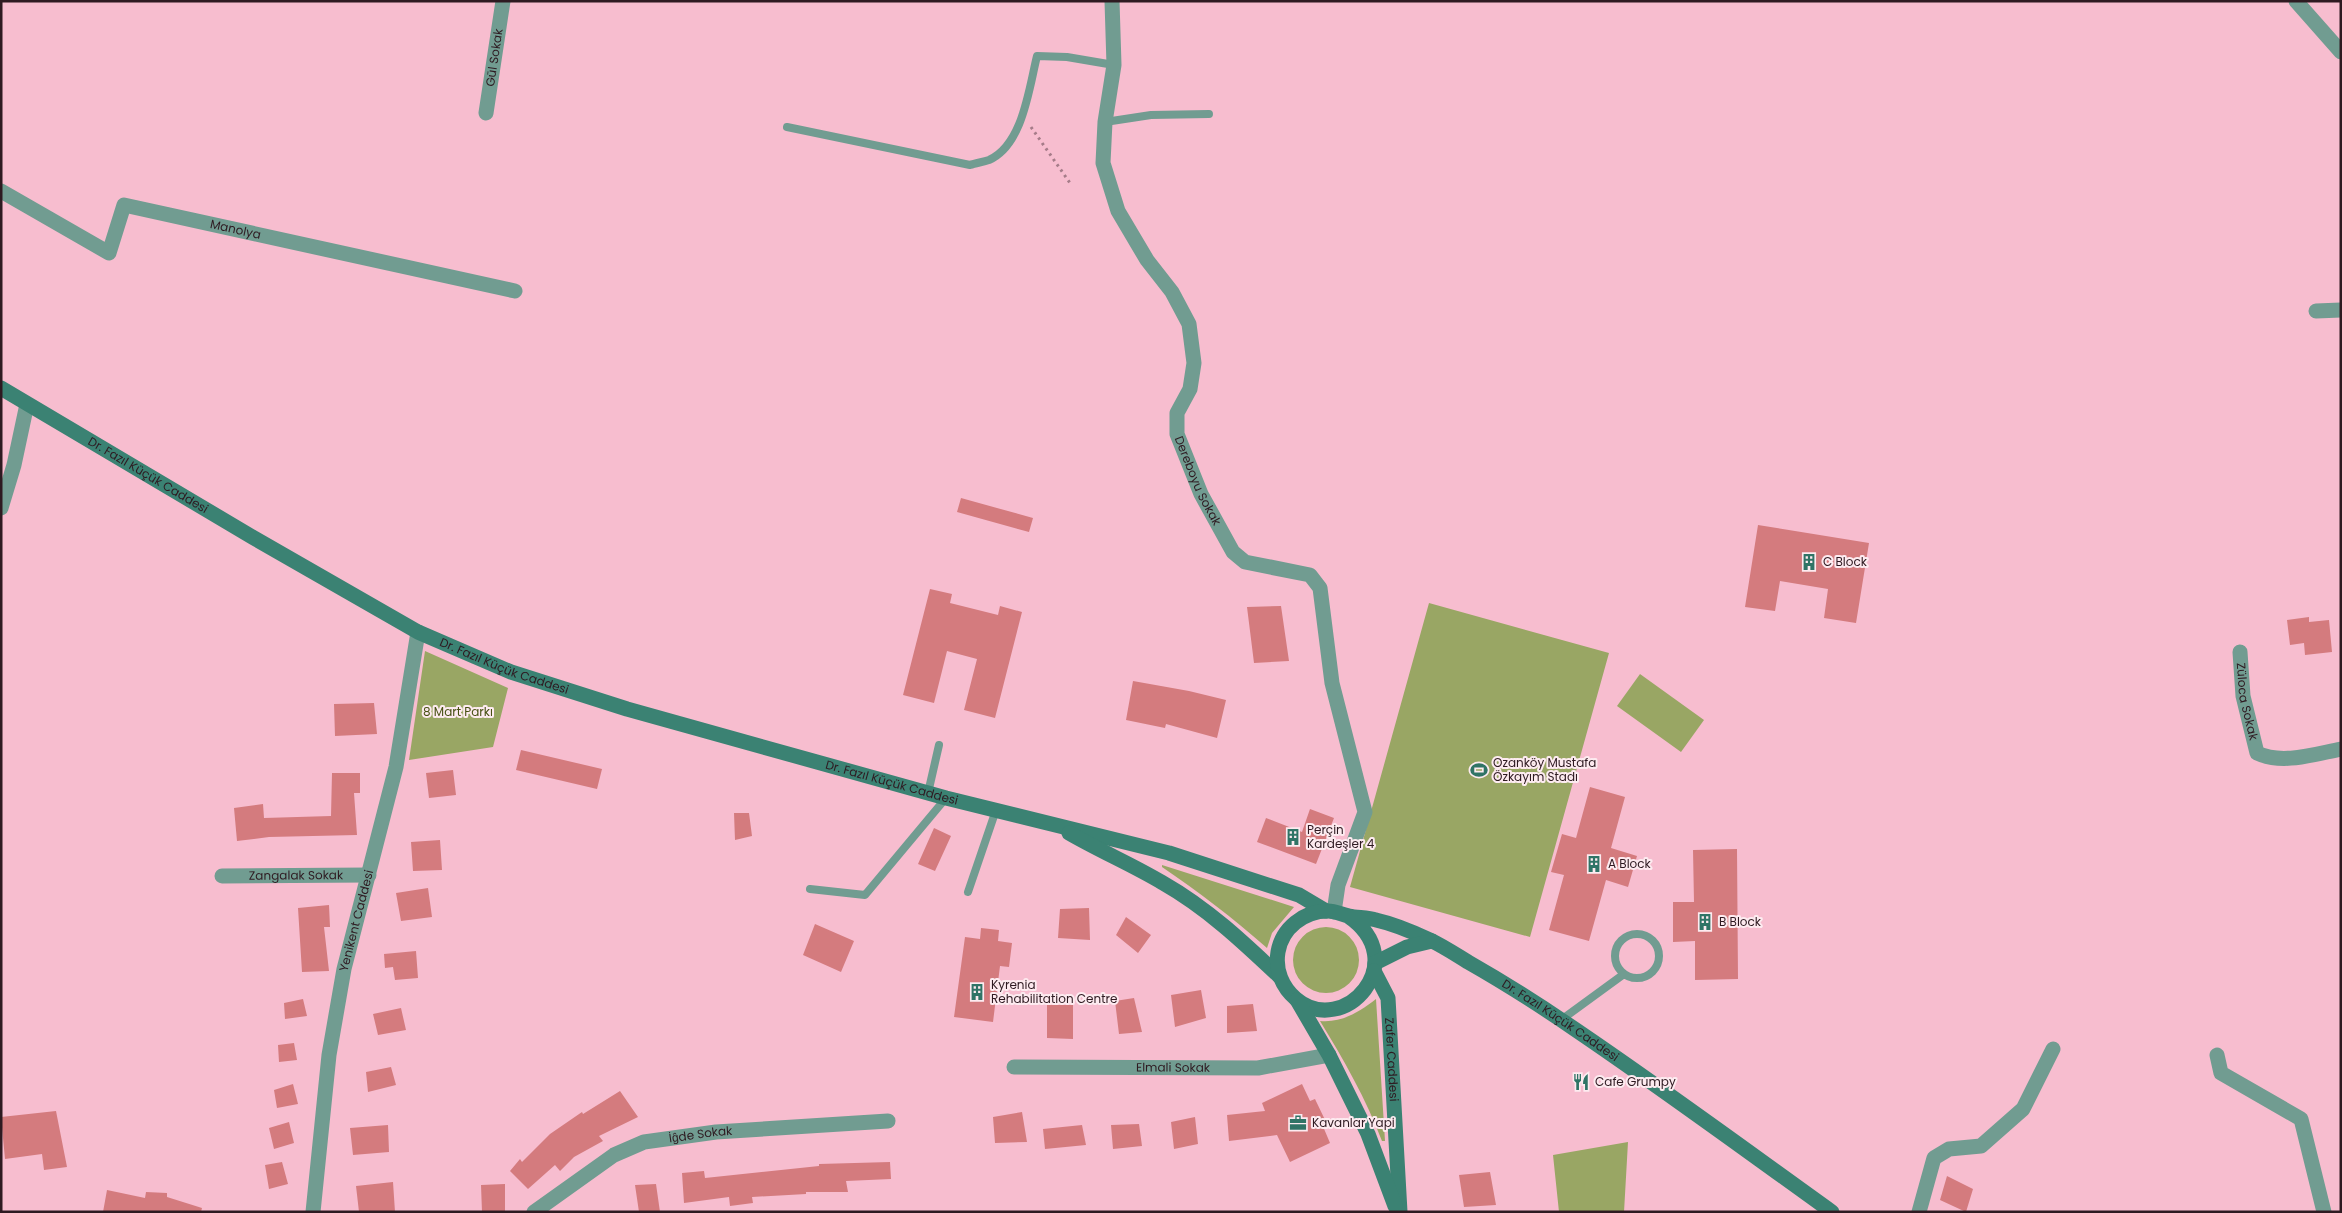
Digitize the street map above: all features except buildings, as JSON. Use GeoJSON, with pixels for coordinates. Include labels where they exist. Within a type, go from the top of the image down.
{"type":"FeatureCollection","features":[{"type":"Feature","properties":{"kind":"street","name":"Gül Sokak"},"geometry":{"type":"LineString","coordinates":[[486,113],[503,1]]}},
{"type":"Feature","properties":{"kind":"street","name":"Dereboyu Sokak"},"geometry":{"type":"LineString","coordinates":[[1112,1],[1114,65],[1105,122],[1103,163],[1118,212],[1147,260],[1172,292],[1189,324],[1194,363],[1190,389],[1177,413],[1177,434],[1201,494],[1233,552],[1245,562],[1310,575],[1320,588],[1332,683],[1365,812],[1338,885],[1336,913]]}},
{"type":"Feature","properties":{"kind":"street"},"geometry":{"type":"LineString","coordinates":[[2296,1],[2341,52]]}},
{"type":"Feature","properties":{"kind":"street","name":"Manolya"},"geometry":{"type":"LineString","coordinates":[[1,191],[109,252],[124,205],[515,291]]}},
{"type":"Feature","properties":{"kind":"street"},"geometry":{"type":"LineString","coordinates":[[2316,311],[2341,310]]}},
{"type":"Feature","properties":{"kind":"street","name":"Dr. Fazıl Küçük Caddesi"},"geometry":{"type":"LineString","coordinates":[[1,388],[418,632],[511,672],[592,698],[946,798],[1178,856],[1299,895],[1336,913],[1374,919],[1432,941],[1509,985],[1561,1020],[1832,1212]]}},
{"type":"Feature","properties":{"kind":"street"},"geometry":{"type":"LineString","coordinates":[[1,508],[14,465],[27,404]]}},
{"type":"Feature","properties":{"kind":"street","name":"Yenikent Caddesi"},"geometry":{"type":"LineString","coordinates":[[313,1212],[329,1055],[344,969],[396,767],[418,632]]}},
{"type":"Feature","properties":{"kind":"street","name":"Züloca Sokak"},"geometry":{"type":"LineString","coordinates":[[2240,652],[2242,696],[2257,753],[2272,759],[2306,756],[2341,749]]}},
{"type":"Feature","properties":{"kind":"street","name":"Dr. Fazıl Küçük Caddesi"},"geometry":{"type":"LineString","coordinates":[[1058,827],[1094,848],[1163,883],[1196,904],[1237,936],[1279,976]]}},
{"type":"Feature","properties":{"kind":"street","name":"Zangalak Sokak"},"geometry":{"type":"LineString","coordinates":[[222,876],[369,875]]}},
{"type":"Feature","properties":{"kind":"street"},"geometry":{"type":"LineString","coordinates":[[1336,913],[1360,924],[1369,936],[1374,949],[1375,967],[1368,986],[1358,998],[1344,1006],[1328,1009],[1312,1007],[1297,1000],[1286,989],[1279,976],[1277,961],[1279,945],[1286,932],[1297,920],[1311,914],[1336,913]]}},
{"type":"Feature","properties":{"kind":"street"},"geometry":{"type":"LineString","coordinates":[[1375,967],[1406,947],[1432,941]]}},
{"type":"Feature","properties":{"kind":"street","name":"Zafer Caddesi"},"geometry":{"type":"LineString","coordinates":[[1375,967],[1388,998],[1399,1212]]}},
{"type":"Feature","properties":{"kind":"street","name":"Zafer Caddesi"},"geometry":{"type":"LineString","coordinates":[[1297,1000],[1329,1055],[1368,1134],[1399,1212]]}},
{"type":"Feature","properties":{"kind":"street"},"geometry":{"type":"LineString","coordinates":[[1919,1212],[1934,1158],[1949,1149],[1981,1146],[2023,1109],[2053,1049]]}},
{"type":"Feature","properties":{"kind":"street"},"geometry":{"type":"LineString","coordinates":[[2217,1054],[2222,1073],[2301,1119],[2324,1212]]}},
{"type":"Feature","properties":{"kind":"street","name":"Elmali Sokak"},"geometry":{"type":"LineString","coordinates":[[1014,1067],[1258,1068],[1329,1055]]}},
{"type":"Feature","properties":{"kind":"street","name":"İĝde Sokak"},"geometry":{"type":"LineString","coordinates":[[534,1212],[614,1155],[644,1142],[716,1132],[888,1121]]}},
{"type":"Feature","properties":{"kind":"lane"},"geometry":{"type":"LineString","coordinates":[[787,127],[970,165],[990,160],[1002,150],[1017,132],[1037,56],[1068,57],[1114,65]]}},
{"type":"Feature","properties":{"kind":"lane"},"geometry":{"type":"LineString","coordinates":[[1105,122],[1151,116],[1209,114]]}},
{"type":"Feature","properties":{"kind":"lane"},"geometry":{"type":"LineString","coordinates":[[928,793],[939,745]]}},
{"type":"Feature","properties":{"kind":"lane"},"geometry":{"type":"LineString","coordinates":[[810,889],[865,895],[946,798]]}},
{"type":"Feature","properties":{"kind":"lane"},"geometry":{"type":"LineString","coordinates":[[968,892],[996,810]]}},
{"type":"Feature","properties":{"kind":"lane"},"geometry":{"type":"LineString","coordinates":[[1632,934],[1645,935],[1655,942],[1660,954],[1657,966],[1648,975],[1642,977],[1636,978],[1624,974],[1616,964],[1616,951],[1621,940],[1632,934]]}},
{"type":"Feature","properties":{"kind":"lane"},"geometry":{"type":"LineString","coordinates":[[1561,1020],[1624,974]]}},
{"type":"Feature","properties":{"kind":"path"},"geometry":{"type":"LineString","coordinates":[[1022,114],[1070,183]]}},
{"type":"Feature","properties":{"kind":"green space","name":"Ozanköy Mustafa Özkayım Stadı"},"geometry":{"type":"Polygon","coordinates":[[[1429,603],[1609,653],[1530,937],[1350,887],[1429,603]]]}},
{"type":"Feature","properties":{"kind":"green space","name":"8 Mart Parkı"},"geometry":{"type":"Polygon","coordinates":[[[425,651],[508,688],[493,747],[409,760],[425,651]]]}},
{"type":"Feature","properties":{"kind":"green space"},"geometry":{"type":"Polygon","coordinates":[[[1640,674],[1704,720],[1681,752],[1617,706],[1640,674]]]}},
{"type":"Feature","properties":{"kind":"green space"},"geometry":{"type":"Polygon","coordinates":[[[1162,865],[1294,907],[1272,933],[1267,948],[1216,906],[1162,867],[1162,865]]]}},
{"type":"Feature","properties":{"kind":"green space"},"geometry":{"type":"Polygon","coordinates":[[[1326,927],[1338,930],[1349,937],[1356,948],[1359,960],[1356,972],[1349,983],[1338,990],[1326,993],[1314,990],[1303,983],[1296,972],[1293,960],[1296,948],[1303,937],[1314,930],[1326,927]]]}},
{"type":"Feature","properties":{"kind":"green space"},"geometry":{"type":"Polygon","coordinates":[[[1376,999],[1385,1141],[1382,1141],[1354,1080],[1320,1021],[1336,1020],[1350,1016],[1376,999]]]}},
{"type":"Feature","properties":{"kind":"green space"},"geometry":{"type":"Polygon","coordinates":[[[1628,1142],[1624,1212],[1559,1212],[1553,1155],[1628,1142]]]}},
{"type":"Feature","properties":{"kind":"place","name":"C Block"},"geometry":{"type":"Point","coordinates":[1809,562]}},
{"type":"Feature","properties":{"kind":"place","name":"Ozanköy Mustafa Özkayım Stadı"},"geometry":{"type":"Point","coordinates":[1479,770]}},
{"type":"Feature","properties":{"kind":"place","name":"Perçin Kardeşler 4"},"geometry":{"type":"Point","coordinates":[1293,837]}},
{"type":"Feature","properties":{"kind":"place","name":"A Block"},"geometry":{"type":"Point","coordinates":[1594,864]}},
{"type":"Feature","properties":{"kind":"place","name":"B Block"},"geometry":{"type":"Point","coordinates":[1705,922]}},
{"type":"Feature","properties":{"kind":"place","name":"Kyrenia Rehabilitation Centre"},"geometry":{"type":"Point","coordinates":[977,992]}},
{"type":"Feature","properties":{"kind":"place","name":"Cafe Grumpy"},"geometry":{"type":"Point","coordinates":[1581,1082]}},
{"type":"Feature","properties":{"kind":"place","name":"Kavanlar Yapi"},"geometry":{"type":"Point","coordinates":[1298,1123]}}]}
